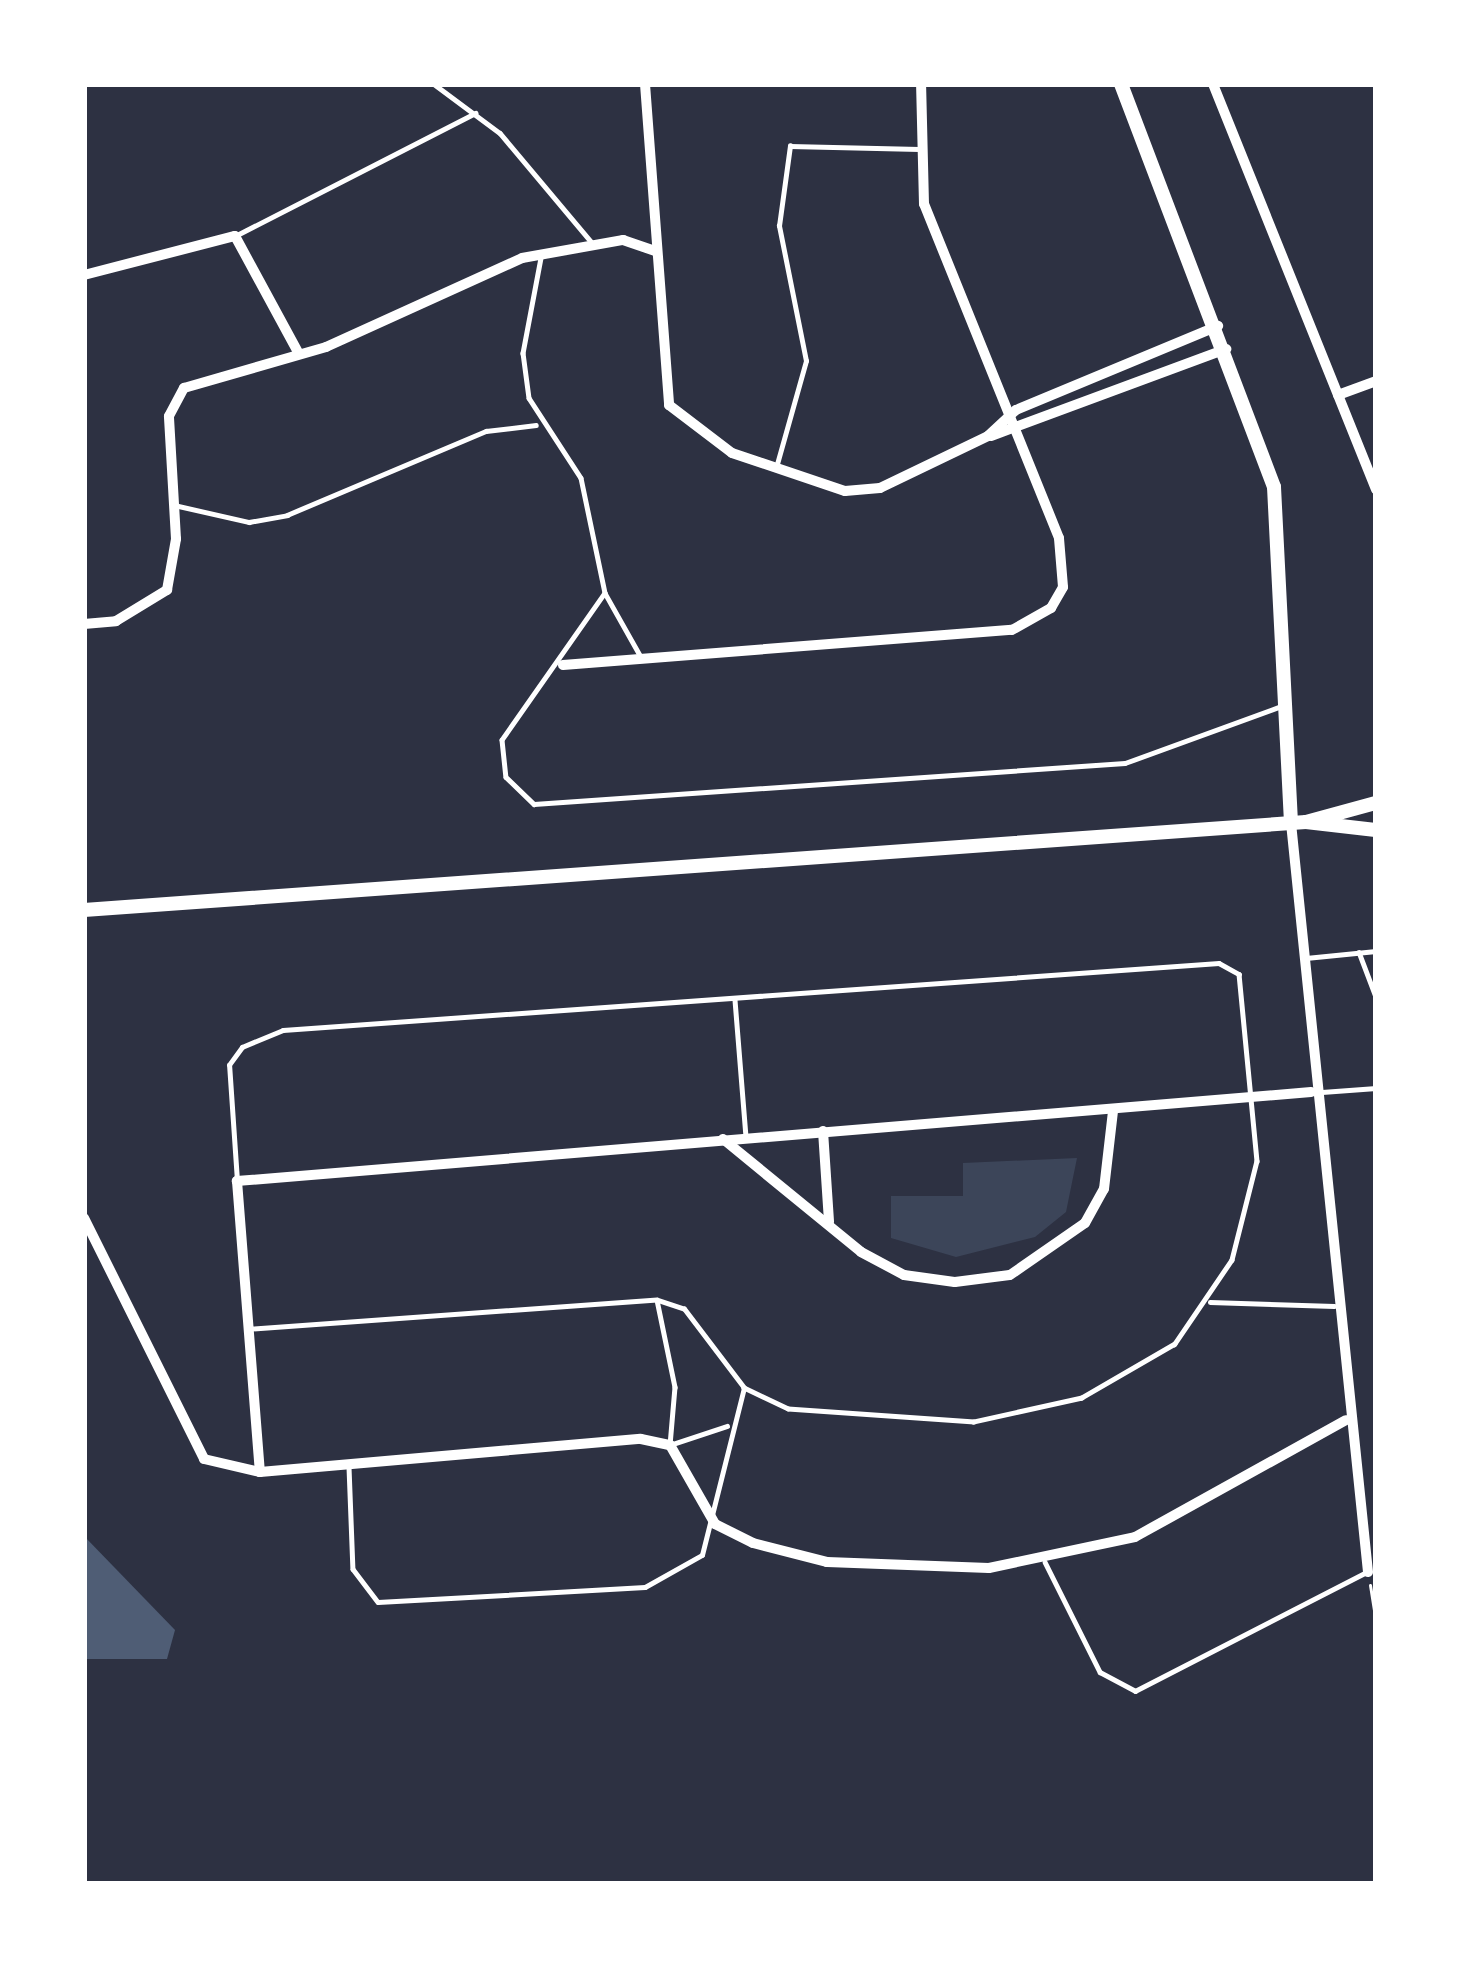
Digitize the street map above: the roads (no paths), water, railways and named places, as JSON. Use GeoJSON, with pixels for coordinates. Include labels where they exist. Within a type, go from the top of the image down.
{"type":"FeatureCollection","features":[{"type":"Feature","properties":{"kind":"street"},"geometry":{"type":"LineString","coordinates":[[645,84],[669,405],[682,426],[774,470],[845,491],[880,488],[988,436],[1022,430],[1227,348]]}},
{"type":"Feature","properties":{"kind":"street"},"geometry":{"type":"LineString","coordinates":[[563,665],[1031,624],[1063,587],[1064,556],[1016,410],[924,204],[921,84]]}},
{"type":"Feature","properties":{"kind":"street"},"geometry":{"type":"LineString","coordinates":[[1121,84],[1219,326],[1277,510],[1312,1092],[1367,1572]]}},
{"type":"Feature","properties":{"kind":"street"},"geometry":{"type":"LineString","coordinates":[[1214,84],[1376,489]]}},
{"type":"Feature","properties":{"kind":"street"},"geometry":{"type":"LineString","coordinates":[[84,275],[235,236],[299,354]]}},
{"type":"Feature","properties":{"kind":"street"},"geometry":{"type":"LineString","coordinates":[[84,624],[116,621],[167,590],[175,505],[169,416],[184,388],[299,354],[544,253],[592,244],[655,250]]}},
{"type":"Feature","properties":{"kind":"street"},"geometry":{"type":"LineString","coordinates":[[988,436],[1016,410],[1219,326]]}},
{"type":"Feature","properties":{"kind":"street"},"geometry":{"type":"LineString","coordinates":[[1338,395],[1376,381]]}},
{"type":"Feature","properties":{"kind":"street"},"geometry":{"type":"LineString","coordinates":[[1299,823],[1376,803]]}},
{"type":"Feature","properties":{"kind":"street"},"geometry":{"type":"LineString","coordinates":[[84,910],[1299,823],[1376,830]]}},
{"type":"Feature","properties":{"kind":"street"},"geometry":{"type":"LineString","coordinates":[[260,1472],[237,1181],[1312,1092]]}},
{"type":"Feature","properties":{"kind":"street"},"geometry":{"type":"LineString","coordinates":[[723,1139],[904,1275],[1010,1275],[1085,1222],[1104,1189],[1113,1111]]}},
{"type":"Feature","properties":{"kind":"street"},"geometry":{"type":"LineString","coordinates":[[823,1131],[829,1222]]}},
{"type":"Feature","properties":{"kind":"street"},"geometry":{"type":"LineString","coordinates":[[84,1218],[204,1459],[220,1471],[670,1445],[715,1524],[827,1562],[1045,1562],[1180,1516],[1346,1420]]}},
{"type":"Feature","properties":{"kind":"lane"},"geometry":{"type":"LineString","coordinates":[[434,84],[475,112],[592,244]]}},
{"type":"Feature","properties":{"kind":"lane"},"geometry":{"type":"LineString","coordinates":[[235,236],[475,112]]}},
{"type":"Feature","properties":{"kind":"lane"},"geometry":{"type":"LineString","coordinates":[[774,470],[806,361],[779,226],[790,146],[920,148]]}},
{"type":"Feature","properties":{"kind":"lane"},"geometry":{"type":"LineString","coordinates":[[544,253],[523,353],[536,425],[581,478],[605,593],[643,659]]}},
{"type":"Feature","properties":{"kind":"lane"},"geometry":{"type":"LineString","coordinates":[[175,505],[249,522],[287,515],[486,431],[536,425]]}},
{"type":"Feature","properties":{"kind":"lane"},"geometry":{"type":"LineString","coordinates":[[605,593],[563,665],[525,696],[502,740],[506,777],[534,804],[1125,763],[1289,704]]}},
{"type":"Feature","properties":{"kind":"lane"},"geometry":{"type":"LineString","coordinates":[[1301,959],[1376,951]]}},
{"type":"Feature","properties":{"kind":"lane"},"geometry":{"type":"LineString","coordinates":[[1359,952],[1376,997]]}},
{"type":"Feature","properties":{"kind":"lane"},"geometry":{"type":"LineString","coordinates":[[237,1181],[229,1065],[258,1036],[1219,963],[1239,974],[1255,1099],[1250,1208],[1210,1302],[1136,1375],[1026,1416],[872,1418],[788,1408],[744,1388],[684,1310],[658,1300],[250,1329]]}},
{"type":"Feature","properties":{"kind":"lane"},"geometry":{"type":"LineString","coordinates":[[734,998],[746,1138]]}},
{"type":"Feature","properties":{"kind":"lane"},"geometry":{"type":"LineString","coordinates":[[1312,1092],[1376,1088]]}},
{"type":"Feature","properties":{"kind":"lane"},"geometry":{"type":"LineString","coordinates":[[658,1300],[675,1387],[670,1445],[727,1426]]}},
{"type":"Feature","properties":{"kind":"lane"},"geometry":{"type":"LineString","coordinates":[[1210,1302],[1334,1306]]}},
{"type":"Feature","properties":{"kind":"lane"},"geometry":{"type":"LineString","coordinates":[[349,1467],[353,1569],[378,1602],[400,1606],[645,1587],[702,1556],[715,1524],[727,1426],[744,1388]]}},
{"type":"Feature","properties":{"kind":"lane"},"geometry":{"type":"LineString","coordinates":[[1045,1562],[1100,1672],[1135,1691],[1367,1572]]}}]}
